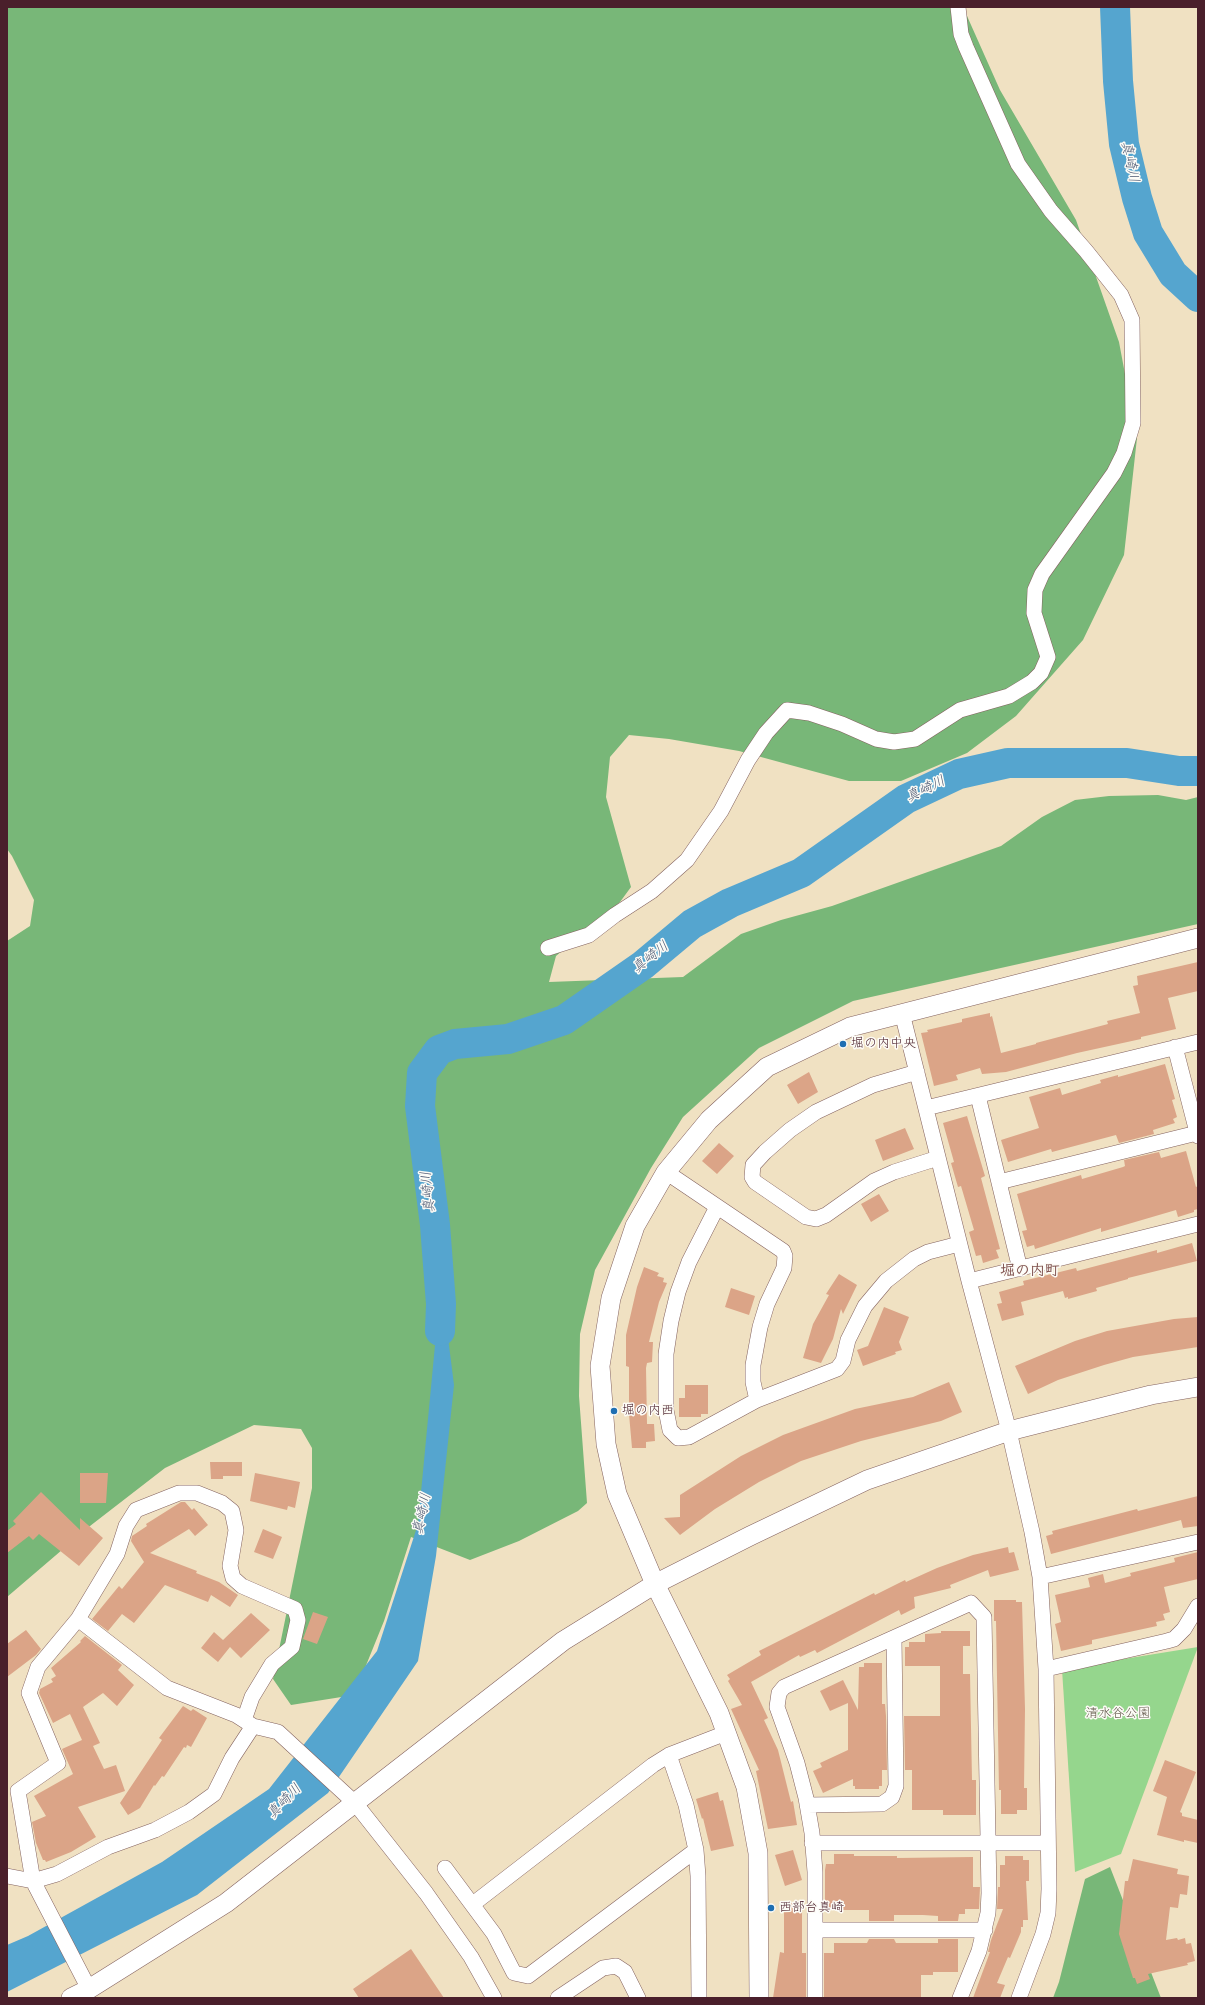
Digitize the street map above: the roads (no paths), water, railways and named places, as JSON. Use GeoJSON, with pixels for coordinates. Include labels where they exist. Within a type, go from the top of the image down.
{"type":"FeatureCollection","features":[{"type":"Feature","properties":{"kind":"street"},"geometry":{"type":"LineString","coordinates":[[548,948],[588,935],[614,915],[652,891],[687,860],[721,811],[748,760],[766,733],[787,710],[809,713],[842,724],[876,739],[894,742],[901,741],[915,738],[960,710],[1009,696],[1041,673],[1048,657],[1034,613],[1035,590],[1042,574],[1114,474],[1124,453],[1133,423],[1132,320],[1121,295],[1086,250],[1051,211],[1018,164],[961,34],[958,7]]}},
{"type":"Feature","properties":{"kind":"street"},"geometry":{"type":"LineString","coordinates":[[759,1998],[758,1853],[746,1788],[719,1713],[656,1584],[617,1494],[606,1444],[600,1366],[611,1298],[635,1226],[666,1172],[709,1120],[767,1067],[850,1027],[1198,938]]}},
{"type":"Feature","properties":{"kind":"street"},"geometry":{"type":"LineString","coordinates":[[902,1013],[959,1244],[1009,1431],[1032,1532],[1040,1577],[1046,1668],[1048,1912],[1043,1934],[1019,1998]]}},
{"type":"Feature","properties":{"kind":"street"},"geometry":{"type":"LineString","coordinates":[[926,1108],[1198,1042]]}},
{"type":"Feature","properties":{"kind":"street"},"geometry":{"type":"LineString","coordinates":[[999,1182],[1198,1134],[1175,1047]]}},
{"type":"Feature","properties":{"kind":"street"},"geometry":{"type":"LineString","coordinates":[[917,1072],[873,1085],[816,1112],[790,1130],[765,1152],[754,1164],[752,1177],[755,1182],[806,1217],[816,1219],[826,1215],[874,1181],[900,1169],[938,1158]]}},
{"type":"Feature","properties":{"kind":"street"},"geometry":{"type":"LineString","coordinates":[[978,1096],[1020,1269]]}},
{"type":"Feature","properties":{"kind":"street"},"geometry":{"type":"LineString","coordinates":[[666,1172],[783,1251],[785,1256],[784,1268],[767,1304],[760,1327],[753,1364],[753,1382],[757,1400]]}},
{"type":"Feature","properties":{"kind":"street"},"geometry":{"type":"LineString","coordinates":[[717,1207],[689,1262],[678,1292],[671,1321],[666,1354],[666,1410],[670,1430],[678,1438],[683,1439],[757,1400],[837,1369],[843,1361],[848,1340],[864,1306],[886,1281],[914,1259],[928,1252],[959,1244]]}},
{"type":"Feature","properties":{"kind":"street"},"geometry":{"type":"LineString","coordinates":[[969,1282],[1198,1224]]}},
{"type":"Feature","properties":{"kind":"street"},"geometry":{"type":"LineString","coordinates":[[71,1998],[89,1989],[226,1903],[563,1641],[656,1584],[750,1536],[867,1480],[1009,1431],[1151,1395],[1198,1387]]}},
{"type":"Feature","properties":{"kind":"street"},"geometry":{"type":"LineString","coordinates":[[7,1876],[33,1881],[57,1874],[108,1847],[155,1830],[189,1812],[214,1794],[249,1723],[252,1697],[272,1664],[292,1647],[298,1620],[295,1609],[242,1586],[233,1578],[230,1566],[236,1530],[232,1511],[222,1503],[197,1493],[179,1493],[136,1510],[126,1526],[117,1554],[78,1619],[38,1667],[29,1693],[58,1763],[18,1791],[33,1881],[89,1989]]}},
{"type":"Feature","properties":{"kind":"street"},"geometry":{"type":"LineString","coordinates":[[1040,1577],[1198,1542]]}},
{"type":"Feature","properties":{"kind":"street"},"geometry":{"type":"LineString","coordinates":[[815,1998],[815,1872],[812,1843],[807,1805],[797,1763],[777,1707],[779,1693],[784,1687],[971,1604],[984,1617],[989,1893],[984,1930],[979,1951],[960,1998]]}},
{"type":"Feature","properties":{"kind":"street"},"geometry":{"type":"LineString","coordinates":[[1046,1668],[1167,1641],[1174,1638],[1184,1629],[1198,1606]]}},
{"type":"Feature","properties":{"kind":"street"},"geometry":{"type":"LineString","coordinates":[[78,1619],[167,1688],[236,1715],[249,1723],[278,1732],[355,1803],[440,1912],[471,1957],[494,1998]]}},
{"type":"Feature","properties":{"kind":"street"},"geometry":{"type":"LineString","coordinates":[[807,1805],[882,1804],[892,1797],[896,1786],[894,1638]]}},
{"type":"Feature","properties":{"kind":"street"},"geometry":{"type":"LineString","coordinates":[[473,1904],[653,1765],[669,1756],[726,1733]]}},
{"type":"Feature","properties":{"kind":"street"},"geometry":{"type":"LineString","coordinates":[[669,1756],[686,1805],[696,1850],[698,1876],[699,1998]]}},
{"type":"Feature","properties":{"kind":"street"},"geometry":{"type":"LineString","coordinates":[[812,1843],[1048,1843]]}},
{"type":"Feature","properties":{"kind":"street"},"geometry":{"type":"LineString","coordinates":[[445,1868],[494,1934],[514,1973],[528,1976],[696,1850]]}},
{"type":"Feature","properties":{"kind":"street"},"geometry":{"type":"LineString","coordinates":[[815,1930],[984,1930]]}},
{"type":"Feature","properties":{"kind":"street"},"geometry":{"type":"LineString","coordinates":[[558,1998],[603,1968],[616,1966],[625,1972],[638,1998]]}},
{"type":"Feature","properties":{"kind":"water"},"geometry":{"type":"Polygon","coordinates":[[[441,1282],[454,1385],[436,1556],[418,1661],[328,1793],[197,1895],[7,1992],[7,1945],[28,1936],[162,1862],[269,1789],[377,1651],[418,1524],[441,1282]]]}},
{"type":"Feature","properties":{"kind":"waterway","name":"真崎川"},"geometry":{"type":"LineString","coordinates":[[1115,7],[1118,81],[1124,144],[1137,198],[1148,233],[1173,274],[1198,297]]}},
{"type":"Feature","properties":{"kind":"waterway","name":"真崎川"},"geometry":{"type":"LineString","coordinates":[[440,1331],[441,1304],[435,1225],[420,1106],[422,1073],[439,1050],[455,1044],[508,1039],[564,1020],[643,965],[692,924],[730,903],[801,873],[906,799],[959,774],[1008,763],[1127,763],[1179,771],[1198,771]]}},
{"type":"Feature","properties":{"kind":"place","name":"堀の内中央"},"geometry":{"type":"Point","coordinates":[843,1044]}},
{"type":"Feature","properties":{"kind":"place","name":"堀の内西"},"geometry":{"type":"Point","coordinates":[614,1411]}},
{"type":"Feature","properties":{"kind":"place","name":"西部台真崎"},"geometry":{"type":"Point","coordinates":[771,1908]}},
{"type":"Feature","properties":{"kind":"district","name":"堀の内町"},"geometry":{"type":"Point","coordinates":[1030,1272]}},
{"type":"Feature","properties":{"kind":"park label","name":"清水谷公園"},"geometry":{"type":"Point","coordinates":[1118,1714]}}]}
